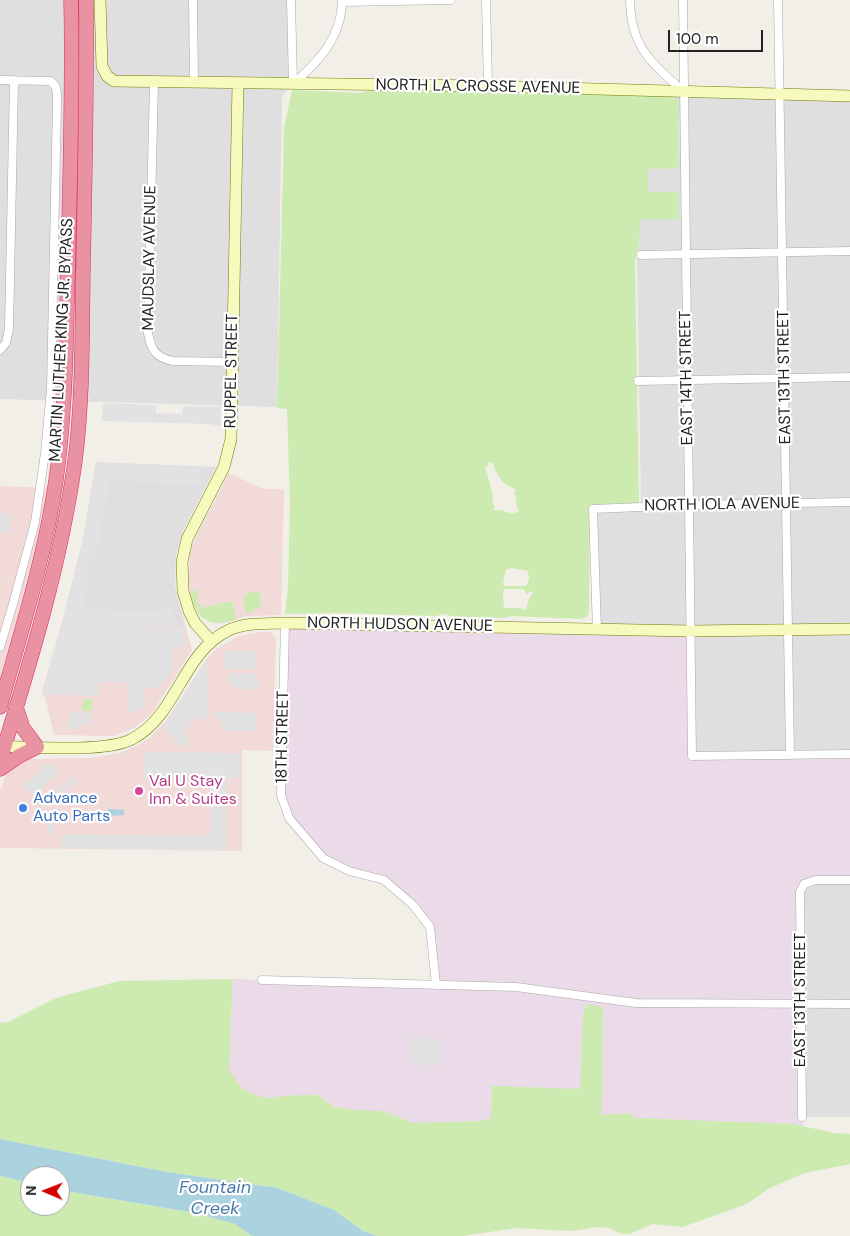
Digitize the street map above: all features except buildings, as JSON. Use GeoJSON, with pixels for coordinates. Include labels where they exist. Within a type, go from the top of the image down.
{"type":"FeatureCollection","features":[{"type":"Feature","properties":{"kind":"highway","name":"MARTIN LUTHER KING JR. BYPASS"},"geometry":{"type":"LineString","coordinates":[[0,707],[37,573],[52,507],[61,446],[65,380],[70,182],[71,0]]}},
{"type":"Feature","properties":{"kind":"highway","name":"MARTIN LUTHER KING JR. BYPASS"},"geometry":{"type":"LineString","coordinates":[[0,762],[2,746],[16,706],[54,571],[75,459],[79,416],[83,311],[86,0]]}},
{"type":"Feature","properties":{"kind":"highway"},"geometry":{"type":"LineString","coordinates":[[0,769],[37,747],[23,728],[16,706]]}},
{"type":"Feature","properties":{"kind":"street","name":"NORTH LA CROSSE AVENUE"},"geometry":{"type":"LineString","coordinates":[[100,0],[100,59],[106,76],[114,81],[488,86],[850,96]]}},
{"type":"Feature","properties":{"kind":"street"},"geometry":{"type":"LineString","coordinates":[[193,0],[194,83]]}},
{"type":"Feature","properties":{"kind":"street"},"geometry":{"type":"LineString","coordinates":[[291,0],[292,84]]}},
{"type":"Feature","properties":{"kind":"street"},"geometry":{"type":"LineString","coordinates":[[292,84],[313,66],[330,45],[342,15],[342,1],[451,0]]}},
{"type":"Feature","properties":{"kind":"street"},"geometry":{"type":"LineString","coordinates":[[486,0],[488,86]]}},
{"type":"Feature","properties":{"kind":"street"},"geometry":{"type":"LineString","coordinates":[[630,0],[634,33],[642,50],[653,64],[684,92]]}},
{"type":"Feature","properties":{"kind":"street","name":"EAST 14TH STREET"},"geometry":{"type":"LineString","coordinates":[[683,0],[686,381],[692,756],[790,755]]}},
{"type":"Feature","properties":{"kind":"street","name":"EAST 13TH STREET"},"geometry":{"type":"LineString","coordinates":[[778,0],[790,755]]}},
{"type":"Feature","properties":{"kind":"street"},"geometry":{"type":"LineString","coordinates":[[0,80],[47,80],[55,84],[57,101],[49,416],[42,479],[34,522],[14,604],[0,647]]}},
{"type":"Feature","properties":{"kind":"street"},"geometry":{"type":"LineString","coordinates":[[0,350],[6,343],[8,329],[14,80]]}},
{"type":"Feature","properties":{"kind":"street","name":"MAUDSLAY AVENUE"},"geometry":{"type":"LineString","coordinates":[[154,82],[149,342],[157,356],[164,359],[173,361],[232,362]]}},
{"type":"Feature","properties":{"kind":"street","name":"RUPPEL STREET"},"geometry":{"type":"LineString","coordinates":[[211,640],[195,623],[189,611],[183,591],[182,562],[187,539],[224,467],[230,439],[238,84]]}},
{"type":"Feature","properties":{"kind":"street"},"geometry":{"type":"LineString","coordinates":[[641,255],[850,252]]}},
{"type":"Feature","properties":{"kind":"street"},"geometry":{"type":"LineString","coordinates":[[638,381],[850,377]]}},
{"type":"Feature","properties":{"kind":"street","name":"NORTH IOLA AVENUE"},"geometry":{"type":"LineString","coordinates":[[597,630],[593,509],[850,502]]}},
{"type":"Feature","properties":{"kind":"street","name":"NORTH HUDSON AVENUE"},"geometry":{"type":"LineString","coordinates":[[2,746],[94,747],[112,746],[131,740],[157,719],[196,659],[211,640],[230,629],[249,624],[285,623],[690,631],[850,629]]}},
{"type":"Feature","properties":{"kind":"street","name":"18TH STREET"},"geometry":{"type":"LineString","coordinates":[[285,623],[281,795],[289,818],[323,858],[349,871],[384,880],[413,905],[430,927],[436,985]]}},
{"type":"Feature","properties":{"kind":"street"},"geometry":{"type":"LineString","coordinates":[[790,755],[850,754]]}},
{"type":"Feature","properties":{"kind":"street","name":"EAST 13TH STREET"},"geometry":{"type":"LineString","coordinates":[[802,1117],[800,892],[804,884],[816,880],[850,880]]}},
{"type":"Feature","properties":{"kind":"street"},"geometry":{"type":"LineString","coordinates":[[262,980],[516,987],[636,1003],[850,1004]]}},
{"type":"Feature","properties":{"kind":"shaded area"},"geometry":{"type":"Polygon","coordinates":[[[0,0],[291,0],[293,84],[282,96],[277,407],[0,399],[0,0]]]}},
{"type":"Feature","properties":{"kind":"shaded area"},"geometry":{"type":"Polygon","coordinates":[[[637,91],[850,96],[850,754],[692,756],[597,630],[593,509],[641,507],[637,262],[637,91]]]}},
{"type":"Feature","properties":{"kind":"shaded area"},"geometry":{"type":"Polygon","coordinates":[[[103,403],[156,405],[156,413],[182,414],[183,406],[221,407],[220,426],[209,424],[102,421],[103,403]]]}},
{"type":"Feature","properties":{"kind":"shaded area"},"geometry":{"type":"Polygon","coordinates":[[[96,462],[216,467],[184,529],[176,555],[175,586],[186,629],[61,626],[83,539],[96,462]]]}},
{"type":"Feature","properties":{"kind":"shaded area"},"geometry":{"type":"Polygon","coordinates":[[[97,463],[203,468],[198,484],[110,481],[95,561],[89,563],[83,609],[149,611],[172,607],[177,628],[62,625],[83,544],[97,463]]]}},
{"type":"Feature","properties":{"kind":"shaded area"},"geometry":{"type":"Polygon","coordinates":[[[228,473],[264,489],[284,489],[281,615],[248,616],[219,624],[201,617],[194,606],[188,575],[190,553],[197,534],[228,473]]]}},
{"type":"Feature","properties":{"kind":"shaded area"},"geometry":{"type":"Polygon","coordinates":[[[0,486],[48,488],[26,591],[0,678],[0,486]]]}},
{"type":"Feature","properties":{"kind":"shaded area"},"geometry":{"type":"Polygon","coordinates":[[[0,513],[11,514],[10,532],[0,531],[0,513]]]}},
{"type":"Feature","properties":{"kind":"shaded area"},"geometry":{"type":"Polygon","coordinates":[[[285,623],[691,631],[692,756],[850,754],[850,880],[804,884],[800,892],[803,1126],[635,1118],[413,1123],[383,1111],[227,1111],[233,979],[436,985],[430,927],[384,880],[323,858],[289,818],[281,795],[285,623]]]}},
{"type":"Feature","properties":{"kind":"shaded area"},"geometry":{"type":"Polygon","coordinates":[[[61,626],[186,629],[192,650],[156,707],[136,727],[114,736],[54,735],[45,696],[41,695],[61,626]]]}},
{"type":"Feature","properties":{"kind":"shaded area"},"geometry":{"type":"Polygon","coordinates":[[[61,626],[184,630],[184,647],[173,647],[173,669],[162,683],[159,683],[159,688],[145,688],[145,707],[140,707],[139,711],[134,713],[127,712],[127,682],[98,682],[98,696],[42,694],[61,626]]]}},
{"type":"Feature","properties":{"kind":"shaded area"},"geometry":{"type":"Polygon","coordinates":[[[271,632],[276,638],[273,751],[242,750],[242,851],[0,848],[0,791],[7,772],[27,759],[90,758],[120,753],[140,744],[166,721],[206,660],[216,649],[239,636],[271,632]]]}},
{"type":"Feature","properties":{"kind":"shaded area"},"geometry":{"type":"Polygon","coordinates":[[[225,651],[256,651],[256,669],[225,669],[225,651]]]}},
{"type":"Feature","properties":{"kind":"shaded area"},"geometry":{"type":"Polygon","coordinates":[[[206,660],[209,662],[207,722],[195,716],[183,735],[190,741],[185,748],[162,727],[206,660]]]}},
{"type":"Feature","properties":{"kind":"shaded area"},"geometry":{"type":"Polygon","coordinates":[[[228,673],[256,673],[256,678],[259,679],[259,690],[234,689],[233,684],[228,684],[228,673]]]}},
{"type":"Feature","properties":{"kind":"shaded area"},"geometry":{"type":"Polygon","coordinates":[[[69,712],[92,713],[91,724],[80,724],[79,729],[68,729],[69,712]]]}},
{"type":"Feature","properties":{"kind":"shaded area"},"geometry":{"type":"Polygon","coordinates":[[[213,712],[257,713],[257,731],[221,730],[221,718],[213,718],[213,712]]]}},
{"type":"Feature","properties":{"kind":"shaded area"},"geometry":{"type":"Polygon","coordinates":[[[143,752],[240,753],[239,778],[183,777],[182,780],[143,779],[143,752]]]}},
{"type":"Feature","properties":{"kind":"shaded area"},"geometry":{"type":"Polygon","coordinates":[[[53,763],[60,771],[35,796],[24,785],[45,764],[49,767],[53,763]]]}},
{"type":"Feature","properties":{"kind":"shaded area"},"geometry":{"type":"Polygon","coordinates":[[[74,776],[77,780],[51,804],[47,800],[74,776]]]}},
{"type":"Feature","properties":{"kind":"shaded area"},"geometry":{"type":"Polygon","coordinates":[[[210,781],[227,781],[226,850],[61,848],[61,834],[210,836],[210,781]]]}},
{"type":"Feature","properties":{"kind":"shaded area"},"geometry":{"type":"Polygon","coordinates":[[[46,815],[56,833],[51,835],[42,817],[46,815]]]}},
{"type":"Feature","properties":{"kind":"shaded area"},"geometry":{"type":"Polygon","coordinates":[[[850,880],[850,1117],[802,1117],[804,884],[850,880]]]}},
{"type":"Feature","properties":{"kind":"shaded area"},"geometry":{"type":"Polygon","coordinates":[[[409,1038],[443,1039],[442,1065],[417,1065],[414,1062],[414,1058],[409,1058],[409,1038]]]}},
{"type":"Feature","properties":{"kind":"green space"},"geometry":{"type":"Polygon","coordinates":[[[374,89],[664,95],[678,99],[679,168],[648,169],[648,192],[679,192],[679,219],[640,219],[639,243],[635,261],[639,503],[603,504],[595,506],[590,512],[589,612],[587,617],[581,619],[510,616],[505,618],[455,617],[444,614],[436,616],[339,613],[285,614],[288,586],[290,504],[287,409],[277,408],[284,128],[292,90],[361,93],[374,89]],[[488,462],[488,466],[485,468],[495,507],[493,510],[501,510],[512,514],[519,511],[515,502],[517,501],[514,494],[516,489],[504,483],[498,476],[493,463],[488,462]],[[511,568],[506,570],[503,583],[505,586],[526,586],[529,579],[528,571],[511,568]],[[505,589],[503,591],[504,608],[526,610],[533,593],[531,591],[527,594],[523,589],[505,589]]]}},
{"type":"Feature","properties":{"kind":"green space"},"geometry":{"type":"Polygon","coordinates":[[[198,590],[197,601],[202,608],[232,601],[237,619],[219,623],[205,619],[196,609],[190,592],[198,590]]]}},
{"type":"Feature","properties":{"kind":"green space"},"geometry":{"type":"Polygon","coordinates":[[[251,591],[258,592],[261,595],[261,606],[247,614],[244,599],[251,591]]]}},
{"type":"Feature","properties":{"kind":"green space"},"geometry":{"type":"Polygon","coordinates":[[[83,699],[92,699],[92,711],[82,710],[83,699]]]}},
{"type":"Feature","properties":{"kind":"green space"},"geometry":{"type":"Polygon","coordinates":[[[233,979],[229,1070],[242,1089],[264,1098],[317,1095],[335,1107],[384,1111],[413,1123],[481,1121],[491,1118],[492,1086],[580,1089],[583,1014],[587,1004],[603,1007],[602,1115],[630,1113],[635,1118],[794,1124],[834,1133],[850,1134],[850,1164],[805,1173],[768,1189],[747,1204],[683,1227],[652,1224],[630,1234],[622,1234],[608,1228],[597,1227],[572,1231],[516,1228],[464,1236],[377,1236],[363,1231],[334,1210],[278,1188],[167,1172],[0,1139],[0,1023],[8,1022],[56,998],[119,981],[233,979]]]}},
{"type":"Feature","properties":{"kind":"green space"},"geometry":{"type":"Polygon","coordinates":[[[0,1176],[20,1181],[20,1216],[70,1216],[70,1192],[195,1213],[235,1224],[252,1236],[0,1236],[0,1176]]]}},
{"type":"Feature","properties":{"kind":"water"},"geometry":{"type":"Polygon","coordinates":[[[109,809],[124,810],[124,815],[108,816],[106,811],[109,809]]]}},
{"type":"Feature","properties":{"kind":"water","name":"Fountain Creek"},"geometry":{"type":"Polygon","coordinates":[[[0,1139],[167,1172],[278,1188],[334,1210],[363,1231],[377,1236],[252,1236],[235,1224],[195,1213],[70,1192],[70,1166],[20,1166],[20,1181],[0,1176],[0,1139]]]}},
{"type":"Feature","properties":{"kind":"place","name":"Val U Stay Inn & Suites"},"geometry":{"type":"Point","coordinates":[139,791]}},
{"type":"Feature","properties":{"kind":"place","name":"Advance Auto Parts"},"geometry":{"type":"Point","coordinates":[23,808]}}]}
